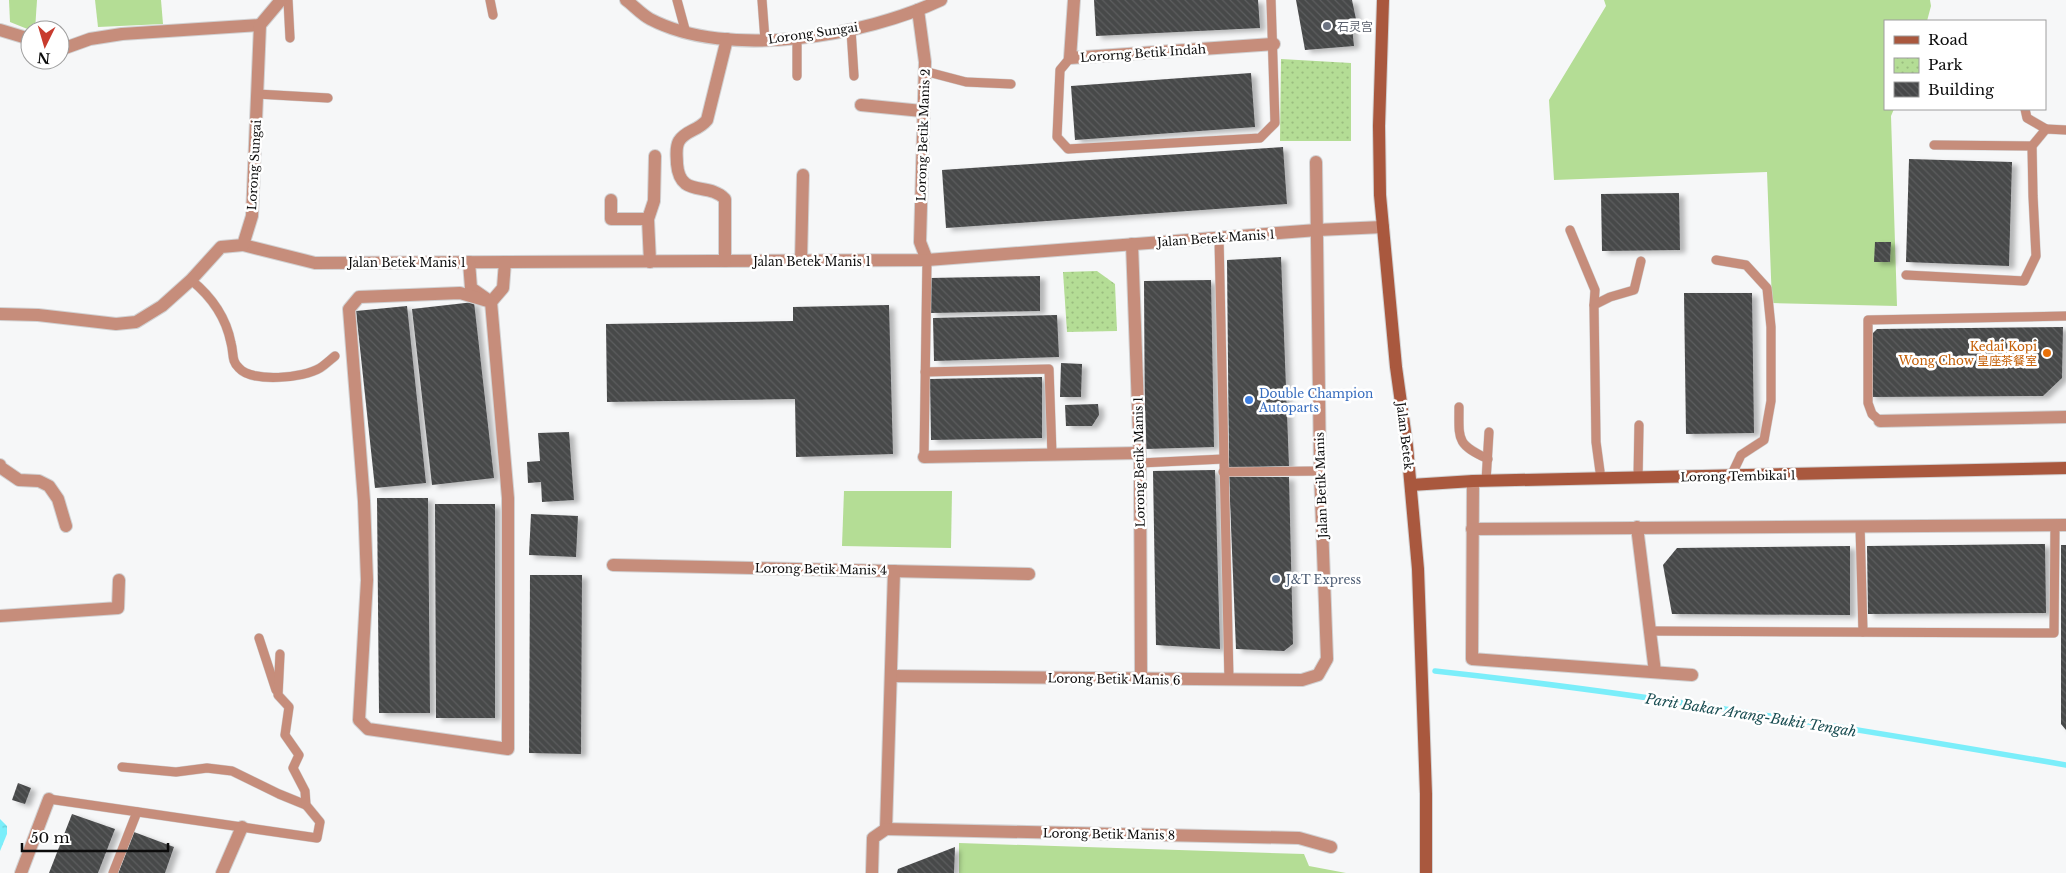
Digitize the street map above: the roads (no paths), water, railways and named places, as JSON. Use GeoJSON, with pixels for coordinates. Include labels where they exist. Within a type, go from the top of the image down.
{"type":"FeatureCollection","features":[{"type":"Feature","properties":{"kind":"street"},"geometry":{"type":"LineString","coordinates":[[70,46],[90,39],[122,34],[260,25],[281,0]]}},
{"type":"Feature","properties":{"kind":"street","name":"Lorong Sungai"},"geometry":{"type":"LineString","coordinates":[[626,0],[649,19],[686,33],[727,39],[765,40],[797,38],[851,30],[918,10],[941,0]]}},
{"type":"Feature","properties":{"kind":"street","name":"Lororng Betik Indah"},"geometry":{"type":"LineString","coordinates":[[1074,0],[1070,58],[1274,44]]}},
{"type":"Feature","properties":{"kind":"street","name":"Jalan Betek"},"geometry":{"type":"LineString","coordinates":[[1383,0],[1379,156],[1383,227],[1396,367],[1411,486],[1418,569],[1426,873]]}},
{"type":"Feature","properties":{"kind":"street","name":"Lorong Betik Manis 2"},"geometry":{"type":"LineString","coordinates":[[918,10],[925,62],[922,111],[920,242],[927,260]]}},
{"type":"Feature","properties":{"kind":"street","name":"Lorong Sungai"},"geometry":{"type":"LineString","coordinates":[[243,245],[252,216],[260,25]]}},
{"type":"Feature","properties":{"kind":"street"},"geometry":{"type":"LineString","coordinates":[[0,30],[20,36]]}},
{"type":"Feature","properties":{"kind":"street"},"geometry":{"type":"LineString","coordinates":[[726,261],[725,200],[721,195],[686,185],[680,179],[676,150],[682,137],[701,128],[706,120],[718,80],[727,39]]}},
{"type":"Feature","properties":{"kind":"street"},"geometry":{"type":"LineString","coordinates":[[861,105],[922,111]]}},
{"type":"Feature","properties":{"kind":"street"},"geometry":{"type":"LineString","coordinates":[[650,262],[648,219],[654,201],[655,156]]}},
{"type":"Feature","properties":{"kind":"street","name":"Jalan Betik Manis"},"geometry":{"type":"LineString","coordinates":[[1316,162],[1320,471],[1327,659]]}},
{"type":"Feature","properties":{"kind":"street"},"geometry":{"type":"LineString","coordinates":[[802,261],[803,175]]}},
{"type":"Feature","properties":{"kind":"street"},"geometry":{"type":"LineString","coordinates":[[611,200],[611,219],[648,219]]}},
{"type":"Feature","properties":{"kind":"street","name":"Jalan Betek Manis 1"},"geometry":{"type":"LineString","coordinates":[[243,245],[315,263],[927,260],[1317,230],[1383,227]]}},
{"type":"Feature","properties":{"kind":"street","name":"Lorong Betik Manis 1"},"geometry":{"type":"LineString","coordinates":[[1132,244],[1140,458],[1141,679]]}},
{"type":"Feature","properties":{"kind":"street"},"geometry":{"type":"LineString","coordinates":[[0,314],[38,315],[116,324],[136,322],[162,306],[191,280],[221,247],[243,245]]}},
{"type":"Feature","properties":{"kind":"street"},"geometry":{"type":"LineString","coordinates":[[469,262],[471,288],[491,302]]}},
{"type":"Feature","properties":{"kind":"street"},"geometry":{"type":"LineString","coordinates":[[491,302],[460,293],[359,296],[348,309],[364,501],[367,580],[358,720],[368,729],[508,749],[508,498],[491,302],[503,288],[505,262]]}},
{"type":"Feature","properties":{"kind":"street"},"geometry":{"type":"LineString","coordinates":[[1880,421],[2066,417]]}},
{"type":"Feature","properties":{"kind":"street"},"geometry":{"type":"LineString","coordinates":[[924,457],[1052,455],[1140,458]]}},
{"type":"Feature","properties":{"kind":"street"},"geometry":{"type":"LineString","coordinates":[[0,465],[0,467],[19,480],[39,482],[49,486],[58,499],[66,526]]}},
{"type":"Feature","properties":{"kind":"street","name":"Lorong Tembikai 1"},"geometry":{"type":"LineString","coordinates":[[1411,486],[1480,481],[2066,468]]}},
{"type":"Feature","properties":{"kind":"street"},"geometry":{"type":"LineString","coordinates":[[1480,481],[1472,529],[1472,659],[1692,675]]}},
{"type":"Feature","properties":{"kind":"street"},"geometry":{"type":"LineString","coordinates":[[1472,529],[2060,525]]}},
{"type":"Feature","properties":{"kind":"street"},"geometry":{"type":"LineString","coordinates":[[1637,527],[1654,672]]}},
{"type":"Feature","properties":{"kind":"street","name":"Lorong Betik Manis 4"},"geometry":{"type":"LineString","coordinates":[[613,565],[1029,574]]}},
{"type":"Feature","properties":{"kind":"street"},"geometry":{"type":"LineString","coordinates":[[872,873],[873,838],[886,829],[894,571]]}},
{"type":"Feature","properties":{"kind":"street"},"geometry":{"type":"LineString","coordinates":[[0,616],[118,608],[118,580]]}},
{"type":"Feature","properties":{"kind":"street","name":"Lorong Betik Manis 6"},"geometry":{"type":"LineString","coordinates":[[891,676],[1302,680],[1318,675],[1327,659]]}},
{"type":"Feature","properties":{"kind":"street"},"geometry":{"type":"LineString","coordinates":[[21,873],[49,800]]}},
{"type":"Feature","properties":{"kind":"street"},"geometry":{"type":"LineString","coordinates":[[222,873],[242,827]]}},
{"type":"Feature","properties":{"kind":"street","name":"Lorong Betik Manis 8"},"geometry":{"type":"LineString","coordinates":[[886,829],[1300,838],[1331,847]]}},
{"type":"Feature","properties":{"kind":"lane"},"geometry":{"type":"LineString","coordinates":[[288,0],[290,38]]}},
{"type":"Feature","properties":{"kind":"lane"},"geometry":{"type":"LineString","coordinates":[[490,0],[493,15]]}},
{"type":"Feature","properties":{"kind":"lane"},"geometry":{"type":"LineString","coordinates":[[677,0],[686,33]]}},
{"type":"Feature","properties":{"kind":"lane"},"geometry":{"type":"LineString","coordinates":[[762,0],[765,40]]}},
{"type":"Feature","properties":{"kind":"lane"},"geometry":{"type":"LineString","coordinates":[[1070,58],[1060,70],[1057,136],[1068,150],[1260,138],[1275,123],[1274,44],[1271,0]]}},
{"type":"Feature","properties":{"kind":"lane"},"geometry":{"type":"LineString","coordinates":[[851,30],[854,76]]}},
{"type":"Feature","properties":{"kind":"lane"},"geometry":{"type":"LineString","coordinates":[[797,38],[797,76]]}},
{"type":"Feature","properties":{"kind":"lane"},"geometry":{"type":"LineString","coordinates":[[924,71],[966,82],[1011,84]]}},
{"type":"Feature","properties":{"kind":"lane"},"geometry":{"type":"LineString","coordinates":[[257,94],[328,98]]}},
{"type":"Feature","properties":{"kind":"lane"},"geometry":{"type":"LineString","coordinates":[[2025,110],[2027,118],[2046,129],[2066,130]]}},
{"type":"Feature","properties":{"kind":"lane"},"geometry":{"type":"LineString","coordinates":[[1906,275],[2024,281],[2036,256],[2032,146],[2046,129]]}},
{"type":"Feature","properties":{"kind":"lane"},"geometry":{"type":"LineString","coordinates":[[1934,145],[2032,146]]}},
{"type":"Feature","properties":{"kind":"lane"},"geometry":{"type":"LineString","coordinates":[[1570,230],[1595,290],[1596,442],[1601,479]]}},
{"type":"Feature","properties":{"kind":"lane"},"geometry":{"type":"LineString","coordinates":[[1219,238],[1228,680]]}},
{"type":"Feature","properties":{"kind":"lane"},"geometry":{"type":"LineString","coordinates":[[924,457],[927,260]]}},
{"type":"Feature","properties":{"kind":"lane"},"geometry":{"type":"LineString","coordinates":[[1716,260],[1746,265],[1767,288],[1771,327],[1772,401],[1764,440],[1741,455],[1731,476]]}},
{"type":"Feature","properties":{"kind":"lane"},"geometry":{"type":"LineString","coordinates":[[1594,305],[1610,297],[1634,290],[1641,261]]}},
{"type":"Feature","properties":{"kind":"lane"},"geometry":{"type":"LineString","coordinates":[[191,280],[207,293],[219,310],[232,345],[233,359],[240,370],[250,375],[294,376],[320,368],[335,356]]}},
{"type":"Feature","properties":{"kind":"lane"},"geometry":{"type":"LineString","coordinates":[[1880,421],[1872,414],[1868,403],[1868,320],[2066,316]]}},
{"type":"Feature","properties":{"kind":"lane"},"geometry":{"type":"LineString","coordinates":[[925,372],[1049,369],[1052,455]]}},
{"type":"Feature","properties":{"kind":"lane"},"geometry":{"type":"LineString","coordinates":[[1459,407],[1459,437],[1468,450],[1488,459]]}},
{"type":"Feature","properties":{"kind":"lane"},"geometry":{"type":"LineString","coordinates":[[1638,478],[1639,425]]}},
{"type":"Feature","properties":{"kind":"lane"},"geometry":{"type":"LineString","coordinates":[[1480,481],[1488,459],[1489,432]]}},
{"type":"Feature","properties":{"kind":"lane"},"geometry":{"type":"LineString","coordinates":[[1140,458],[1223,459]]}},
{"type":"Feature","properties":{"kind":"lane"},"geometry":{"type":"LineString","coordinates":[[1223,472],[1320,471]]}},
{"type":"Feature","properties":{"kind":"lane"},"geometry":{"type":"LineString","coordinates":[[1649,630],[2054,633],[2060,525]]}},
{"type":"Feature","properties":{"kind":"lane"},"geometry":{"type":"LineString","coordinates":[[1860,526],[1863,632]]}},
{"type":"Feature","properties":{"kind":"lane"},"geometry":{"type":"LineString","coordinates":[[259,638],[278,695],[289,707],[286,735],[299,755],[293,768],[305,791],[306,805]]}},
{"type":"Feature","properties":{"kind":"lane"},"geometry":{"type":"LineString","coordinates":[[278,695],[280,654]]}},
{"type":"Feature","properties":{"kind":"lane"},"geometry":{"type":"LineString","coordinates":[[49,800],[318,838],[320,822],[306,805],[232,771],[207,768],[176,772],[122,767]]}},
{"type":"Feature","properties":{"kind":"lane"},"geometry":{"type":"LineString","coordinates":[[113,873],[137,812]]}},
{"type":"Feature","properties":{"kind":"water"},"geometry":{"type":"Polygon","coordinates":[[[0,819],[7,826],[7,834],[0,851],[0,819]]]}},
{"type":"Feature","properties":{"kind":"waterway","name":"Parit Bakar Arang-Bukit Tengah"},"geometry":{"type":"LineString","coordinates":[[1435,671],[1673,701],[2066,765]]}},
{"type":"Feature","properties":{"kind":"place","name":"石灵宫"},"geometry":{"type":"Point","coordinates":[1327,26]}},
{"type":"Feature","properties":{"kind":"place","name":"Kedai Kopi Wong Chow 皇座茶餐室"},"geometry":{"type":"Point","coordinates":[2047,353]}},
{"type":"Feature","properties":{"kind":"place","name":"Double Champion Autoparts"},"geometry":{"type":"Point","coordinates":[1249,400]}},
{"type":"Feature","properties":{"kind":"place","name":"J&T Express"},"geometry":{"type":"Point","coordinates":[1276,579]}}]}
